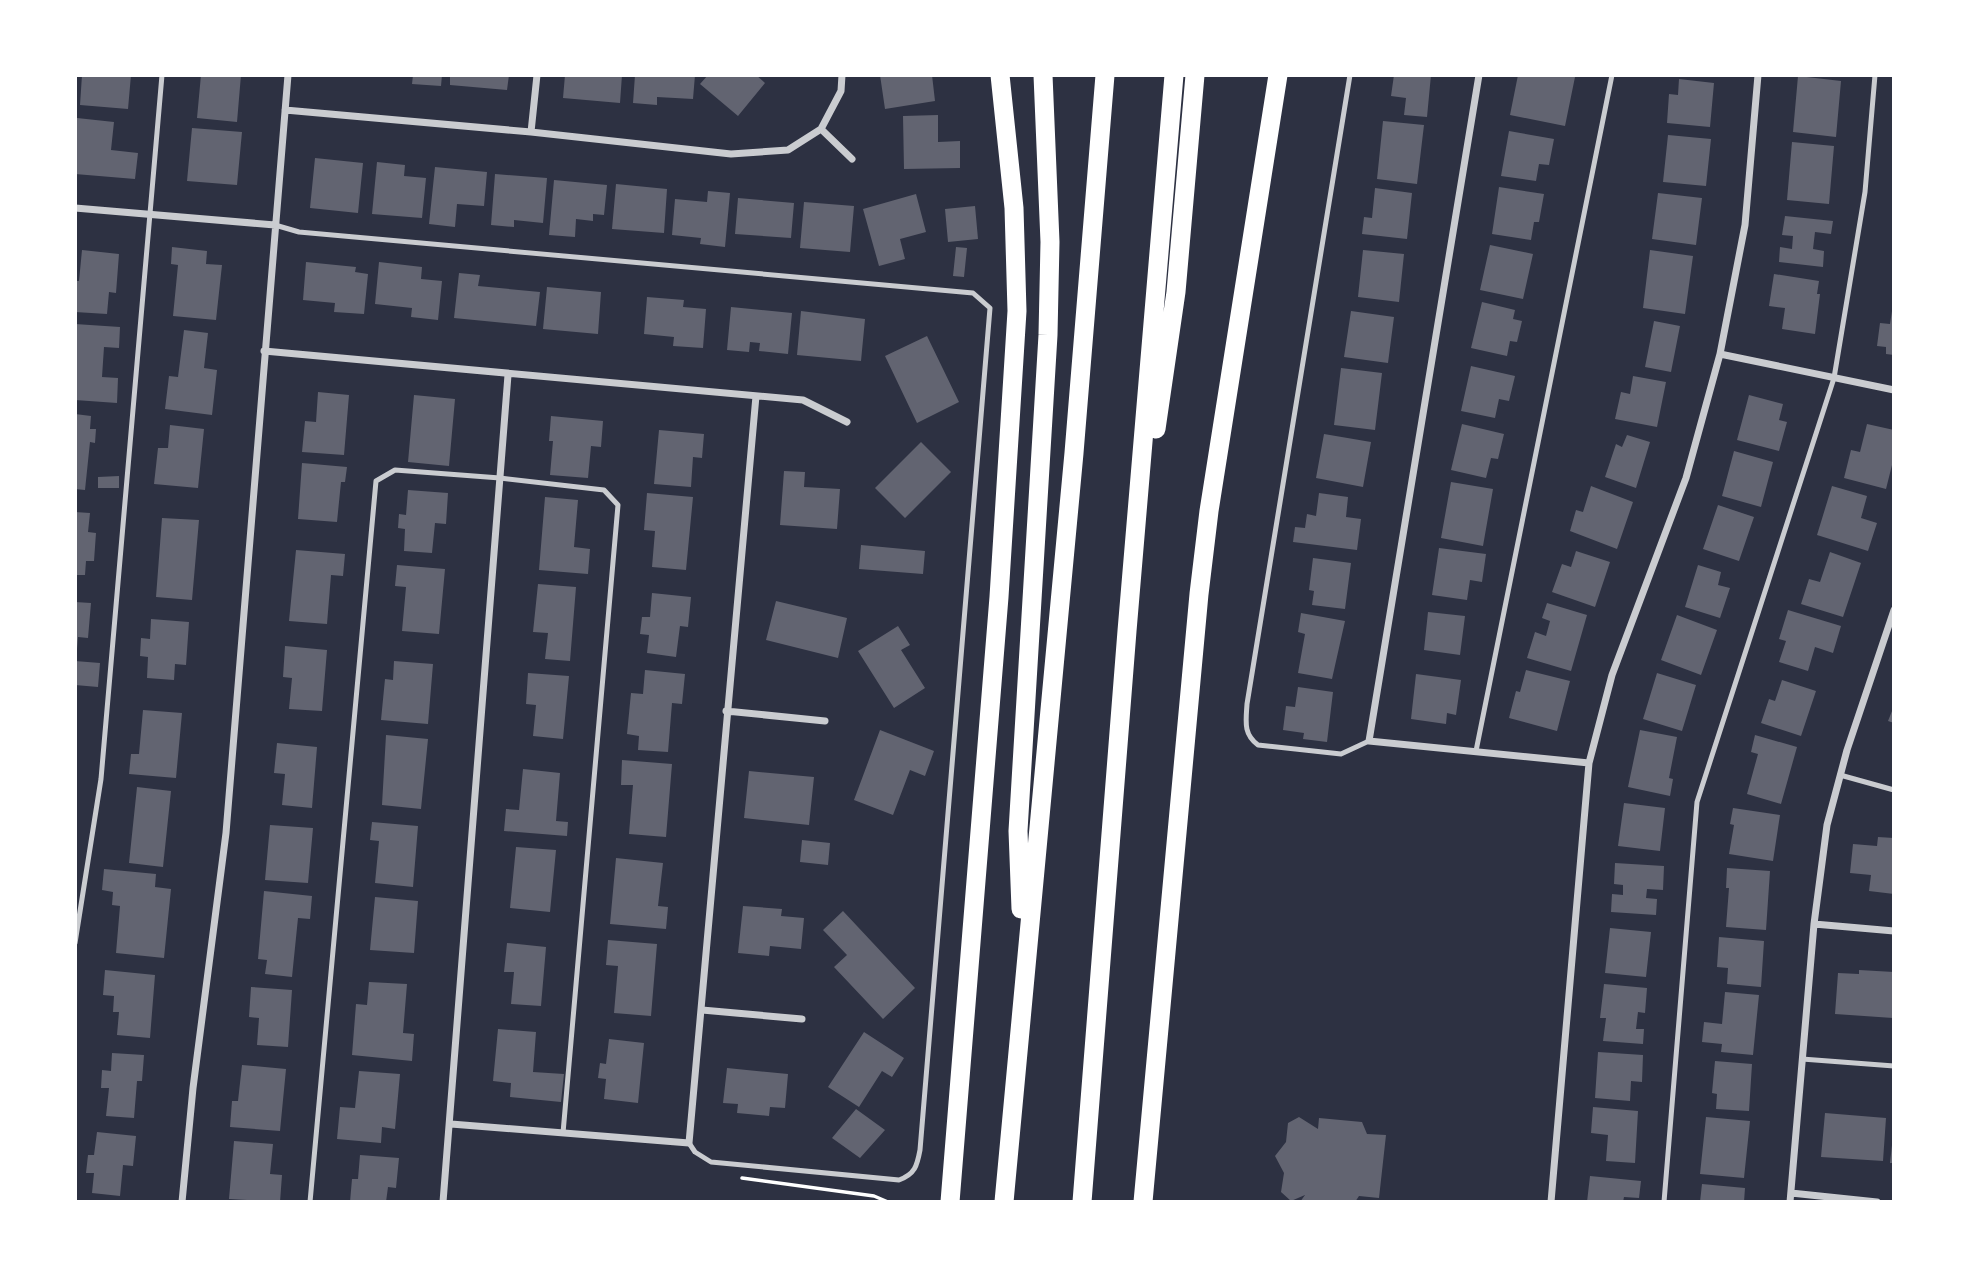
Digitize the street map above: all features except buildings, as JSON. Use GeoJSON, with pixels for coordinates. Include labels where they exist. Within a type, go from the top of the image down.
{"type":"FeatureCollection","features":[{"type":"Feature","properties":{"kind":"highway"},"geometry":{"type":"LineString","coordinates":[[950,1202],[998,617],[1017,311],[1014,208],[1000,75]]}},
{"type":"Feature","properties":{"kind":"highway"},"geometry":{"type":"LineString","coordinates":[[1024,982],[1018,831],[1048,335],[1050,242],[1043,75]]}},
{"type":"Feature","properties":{"kind":"highway"},"geometry":{"type":"LineString","coordinates":[[1004,1202],[1074,453],[1105,75]]}},
{"type":"Feature","properties":{"kind":"highway"},"geometry":{"type":"LineString","coordinates":[[1082,1202],[1174,75]]}},
{"type":"Feature","properties":{"kind":"highway"},"geometry":{"type":"LineString","coordinates":[[1127,631],[1176,292],[1195,75]]}},
{"type":"Feature","properties":{"kind":"highway"},"geometry":{"type":"LineString","coordinates":[[1143,1202],[1199,594],[1209,511],[1278,75]]}},
{"type":"Feature","properties":{"kind":"street"},"geometry":{"type":"LineString","coordinates":[[182,1202],[193,1088],[226,833],[288,75]]}},
{"type":"Feature","properties":{"kind":"street"},"geometry":{"type":"LineString","coordinates":[[531,132],[537,75]]}},
{"type":"Feature","properties":{"kind":"street"},"geometry":{"type":"LineString","coordinates":[[285,110],[531,132],[731,154],[788,150],[821,129],[841,91],[842,75]]}},
{"type":"Feature","properties":{"kind":"street"},"geometry":{"type":"LineString","coordinates":[[1479,75],[1369,741],[1589,762]]}},
{"type":"Feature","properties":{"kind":"street"},"geometry":{"type":"LineString","coordinates":[[1551,1202],[1589,762],[1612,675],[1686,478],[1720,354],[1745,225],[1758,75]]}},
{"type":"Feature","properties":{"kind":"street"},"geometry":{"type":"LineString","coordinates":[[821,129],[852,159]]}},
{"type":"Feature","properties":{"kind":"street"},"geometry":{"type":"LineString","coordinates":[[75,208],[275,225]]}},
{"type":"Feature","properties":{"kind":"street"},"geometry":{"type":"LineString","coordinates":[[264,351],[803,400],[847,422]]}},
{"type":"Feature","properties":{"kind":"street"},"geometry":{"type":"LineString","coordinates":[[1720,354],[1894,390]]}},
{"type":"Feature","properties":{"kind":"street"},"geometry":{"type":"LineString","coordinates":[[443,1202],[508,374]]}},
{"type":"Feature","properties":{"kind":"street"},"geometry":{"type":"LineString","coordinates":[[451,1124],[689,1143],[756,396]]}},
{"type":"Feature","properties":{"kind":"street"},"geometry":{"type":"LineString","coordinates":[[1877,1202],[1790,1198],[1814,924],[1827,825],[1840,775],[1894,610]]}},
{"type":"Feature","properties":{"kind":"street"},"geometry":{"type":"LineString","coordinates":[[726,711],[825,722]]}},
{"type":"Feature","properties":{"kind":"street"},"geometry":{"type":"LineString","coordinates":[[1814,924],[1894,931]]}},
{"type":"Feature","properties":{"kind":"street"},"geometry":{"type":"LineString","coordinates":[[702,1010],[802,1019]]}},
{"type":"Feature","properties":{"kind":"lane"},"geometry":{"type":"LineString","coordinates":[[75,943],[101,779],[162,75]]}},
{"type":"Feature","properties":{"kind":"lane"},"geometry":{"type":"LineString","coordinates":[[1350,75],[1247,704],[1246,728],[1250,739],[1258,745],[1342,754],[1369,741]]}},
{"type":"Feature","properties":{"kind":"lane"},"geometry":{"type":"LineString","coordinates":[[1476,751],[1612,75]]}},
{"type":"Feature","properties":{"kind":"lane"},"geometry":{"type":"LineString","coordinates":[[1664,1202],[1697,802],[1834,378],[1865,192],[1875,75]]}},
{"type":"Feature","properties":{"kind":"lane"},"geometry":{"type":"LineString","coordinates":[[275,225],[299,232],[974,293],[990,308],[922,1136],[917,1167],[909,1176],[899,1180],[711,1162],[695,1152],[689,1143]]}},
{"type":"Feature","properties":{"kind":"lane"},"geometry":{"type":"LineString","coordinates":[[310,1202],[376,481],[396,470],[604,490],[618,505],[563,1133]]}},
{"type":"Feature","properties":{"kind":"lane"},"geometry":{"type":"LineString","coordinates":[[1840,775],[1894,790]]}},
{"type":"Feature","properties":{"kind":"lane"},"geometry":{"type":"LineString","coordinates":[[1802,1059],[1894,1066]]}}]}
